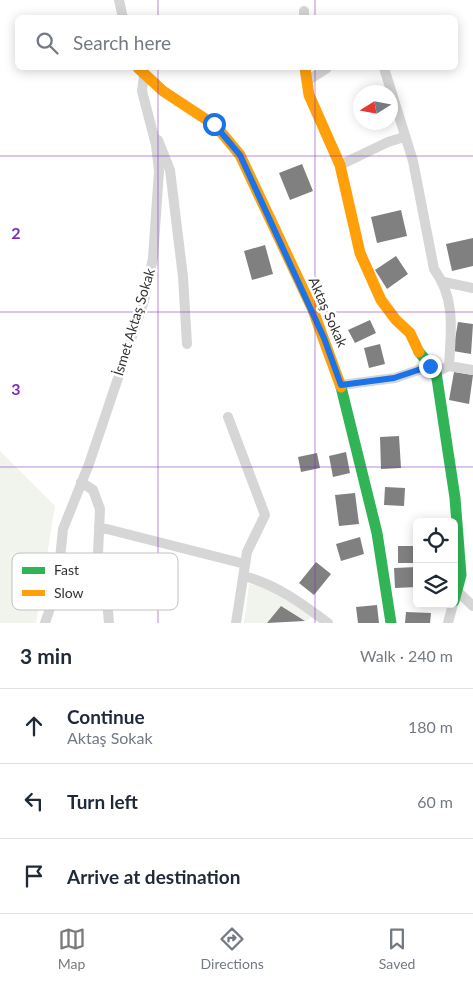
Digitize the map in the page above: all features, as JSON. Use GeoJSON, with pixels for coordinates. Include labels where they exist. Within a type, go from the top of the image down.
{"type":"FeatureCollection","features":[{"type":"Feature","properties":{"kind":"street"},"geometry":{"type":"LineString","coordinates":[[119,0],[122,15]]}},
{"type":"Feature","properties":{"kind":"street"},"geometry":{"type":"LineString","coordinates":[[305,70],[309,95],[340,165],[360,253],[381,300],[396,320],[410,333],[422,358],[433,369],[450,474],[458,541],[461,576],[458,588]]}},
{"type":"Feature","properties":{"kind":"street"},"geometry":{"type":"LineString","coordinates":[[307,82],[324,70]]}},
{"type":"Feature","properties":{"kind":"street"},"geometry":{"type":"LineString","coordinates":[[385,70],[413,161],[434,269],[444,282],[450,303],[452,329],[449,366]]}},
{"type":"Feature","properties":{"kind":"street","name":"İsmet Aktaş Sokak"},"geometry":{"type":"LineString","coordinates":[[61,553],[63,529],[81,482],[149,280],[156,240],[158,171],[156,145],[142,90],[141,72]]}},
{"type":"Feature","properties":{"kind":"street","name":"Aktaş Sokak"},"geometry":{"type":"LineString","coordinates":[[141,72],[214,124],[240,155],[324,338],[341,385],[374,513],[385,574],[391,623]]}},
{"type":"Feature","properties":{"kind":"street"},"geometry":{"type":"LineString","coordinates":[[151,126],[166,155],[170,170],[183,277],[187,344]]}},
{"type":"Feature","properties":{"kind":"street"},"geometry":{"type":"LineString","coordinates":[[340,165],[388,142],[404,137]]}},
{"type":"Feature","properties":{"kind":"street"},"geometry":{"type":"LineString","coordinates":[[444,282],[473,288]]}},
{"type":"Feature","properties":{"kind":"street"},"geometry":{"type":"LineString","coordinates":[[341,385],[394,378],[449,366],[473,370]]}},
{"type":"Feature","properties":{"kind":"street"},"geometry":{"type":"LineString","coordinates":[[228,418],[265,511],[264,519],[250,545],[244,564],[244,576],[236,623]]}},
{"type":"Feature","properties":{"kind":"street"},"geometry":{"type":"LineString","coordinates":[[81,482],[93,490],[100,509],[98,553]]}},
{"type":"Feature","properties":{"kind":"street"},"geometry":{"type":"LineString","coordinates":[[99,527],[244,564]]}},
{"type":"Feature","properties":{"kind":"street"},"geometry":{"type":"LineString","coordinates":[[244,576],[282,591],[328,623]]}},
{"type":"Feature","properties":{"kind":"street"},"geometry":{"type":"LineString","coordinates":[[458,600],[473,606]]}},
{"type":"Feature","properties":{"kind":"street"},"geometry":{"type":"LineString","coordinates":[[448,623],[452,608]]}},
{"type":"Feature","properties":{"kind":"street","name":"İsmet Aktaş Sokak"},"geometry":{"type":"LineString","coordinates":[[45,623],[49,610]]}},
{"type":"Feature","properties":{"kind":"street"},"geometry":{"type":"LineString","coordinates":[[107,610],[108,623]]}},
{"type":"Feature","properties":{"kind":"shaded area"},"geometry":{"type":"Polygon","coordinates":[[[0,451],[55,506],[47,553],[12,553],[12,610],[38,610],[36,623],[0,623],[0,451]]]}},
{"type":"Feature","properties":{"kind":"shaded area"},"geometry":{"type":"Polygon","coordinates":[[[249,584],[283,596],[312,618],[305,621],[281,606],[267,623],[244,623],[249,584]]]}},
{"type":"Feature","properties":{"kind":"building"},"geometry":{"type":"Polygon","coordinates":[[[302,164],[313,191],[290,200],[279,173],[302,164]]]}},
{"type":"Feature","properties":{"kind":"building"},"geometry":{"type":"Polygon","coordinates":[[[401,210],[407,236],[377,243],[371,217],[401,210]]]}},
{"type":"Feature","properties":{"kind":"building"},"geometry":{"type":"Polygon","coordinates":[[[473,238],[473,266],[452,271],[446,244],[473,238]]]}},
{"type":"Feature","properties":{"kind":"building"},"geometry":{"type":"Polygon","coordinates":[[[265,245],[273,274],[252,280],[244,251],[265,245]]]}},
{"type":"Feature","properties":{"kind":"building"},"geometry":{"type":"Polygon","coordinates":[[[396,256],[408,274],[387,289],[375,270],[396,256]]]}},
{"type":"Feature","properties":{"kind":"building"},"geometry":{"type":"Polygon","coordinates":[[[370,320],[376,333],[355,343],[348,330],[370,320]]]}},
{"type":"Feature","properties":{"kind":"building"},"geometry":{"type":"Polygon","coordinates":[[[458,322],[473,324],[471,354],[453,351],[458,322]]]}},
{"type":"Feature","properties":{"kind":"building"},"geometry":{"type":"Polygon","coordinates":[[[380,344],[385,364],[369,368],[364,348],[380,344]]]}},
{"type":"Feature","properties":{"kind":"building"},"geometry":{"type":"Polygon","coordinates":[[[454,372],[473,375],[469,404],[449,400],[454,372]]]}},
{"type":"Feature","properties":{"kind":"building"},"geometry":{"type":"Polygon","coordinates":[[[399,436],[401,468],[381,469],[380,437],[399,436]]]}},
{"type":"Feature","properties":{"kind":"building"},"geometry":{"type":"Polygon","coordinates":[[[346,452],[350,473],[333,477],[329,456],[346,452]]]}},
{"type":"Feature","properties":{"kind":"building"},"geometry":{"type":"Polygon","coordinates":[[[317,453],[320,468],[301,472],[298,457],[317,453]]]}},
{"type":"Feature","properties":{"kind":"building"},"geometry":{"type":"Polygon","coordinates":[[[385,487],[405,488],[404,506],[384,505],[385,487]]]}},
{"type":"Feature","properties":{"kind":"building"},"geometry":{"type":"Polygon","coordinates":[[[355,493],[359,524],[339,526],[335,495],[355,493]]]}},
{"type":"Feature","properties":{"kind":"building"},"geometry":{"type":"Polygon","coordinates":[[[360,537],[364,554],[341,561],[336,544],[360,537]]]}},
{"type":"Feature","properties":{"kind":"building"},"geometry":{"type":"Polygon","coordinates":[[[398,546],[413,546],[413,563],[398,563],[398,546]]]}},
{"type":"Feature","properties":{"kind":"building"},"geometry":{"type":"Polygon","coordinates":[[[316,562],[331,574],[314,595],[299,583],[316,562]]]}},
{"type":"Feature","properties":{"kind":"building"},"geometry":{"type":"Polygon","coordinates":[[[413,567],[413,587],[395,588],[394,568],[413,567]]]}},
{"type":"Feature","properties":{"kind":"building"},"geometry":{"type":"Polygon","coordinates":[[[377,605],[379,623],[358,623],[356,607],[377,605]]]}},
{"type":"Feature","properties":{"kind":"building"},"geometry":{"type":"Polygon","coordinates":[[[281,606],[305,621],[267,623],[281,606]]]}},
{"type":"Feature","properties":{"kind":"building"},"geometry":{"type":"Polygon","coordinates":[[[406,612],[431,613],[430,623],[405,623],[406,612]]]}},
{"type":"Feature","properties":{"kind":"traffic: fast"},"geometry":{"type":"LineString","coordinates":[[419,352],[436,372],[455,498],[461,575],[458,586]]}},
{"type":"Feature","properties":{"kind":"traffic: fast"},"geometry":{"type":"LineString","coordinates":[[341,387],[377,533],[391,623]]}},
{"type":"Feature","properties":{"kind":"traffic: slow"},"geometry":{"type":"LineString","coordinates":[[140,70],[163,91],[216,126],[240,155],[313,310],[341,387]]}},
{"type":"Feature","properties":{"kind":"traffic: slow"},"geometry":{"type":"LineString","coordinates":[[305,70],[309,95],[340,165],[360,253],[381,300],[396,320],[410,333],[419,352]]}},
{"type":"Feature","properties":{"kind":"route"},"geometry":{"type":"LineString","coordinates":[[214,124],[240,155],[324,338],[341,385],[394,378],[430,366]]}}]}
